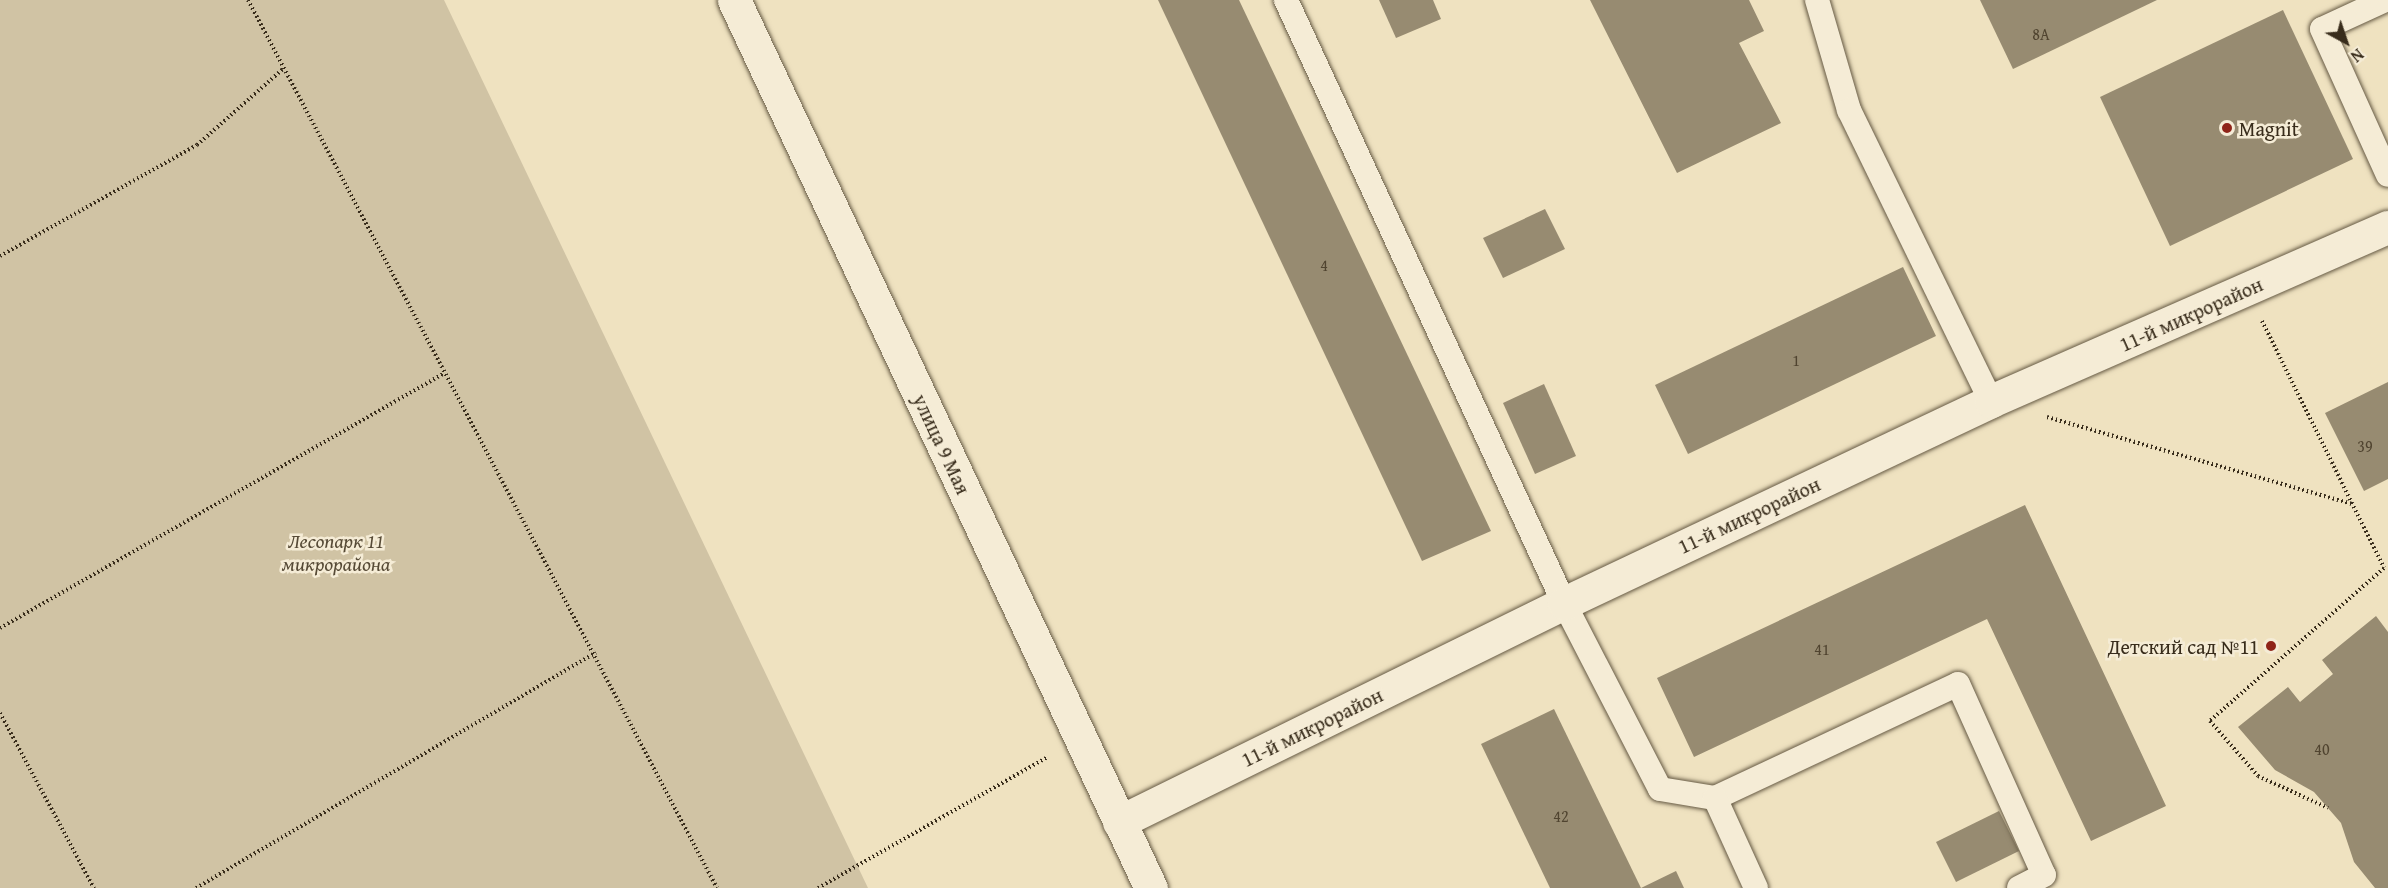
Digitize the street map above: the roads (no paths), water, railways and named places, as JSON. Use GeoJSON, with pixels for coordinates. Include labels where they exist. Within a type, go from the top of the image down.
{"type":"FeatureCollection","features":[{"type":"Feature","properties":{"kind":"street","name":"улица 9 Мая"},"geometry":{"type":"LineString","coordinates":[[734,0],[1151,888]]}},
{"type":"Feature","properties":{"kind":"street","name":"11-й микрорайон"},"geometry":{"type":"LineString","coordinates":[[1119,822],[1564,603],[1991,402],[2388,227]]}},
{"type":"Feature","properties":{"kind":"lane"},"geometry":{"type":"LineString","coordinates":[[1817,0],[1849,110],[1991,402]]}},
{"type":"Feature","properties":{"kind":"lane"},"geometry":{"type":"LineString","coordinates":[[2385,0],[2322,29],[2388,175]]}},
{"type":"Feature","properties":{"kind":"lane"},"geometry":{"type":"LineString","coordinates":[[1294,3],[1564,603],[1659,789],[1715,798],[1958,684],[2044,875],[2019,888]]}},
{"type":"Feature","properties":{"kind":"lane"},"geometry":{"type":"LineString","coordinates":[[1715,798],[1756,888]]}},
{"type":"Feature","properties":{"kind":"place","name":"Magnit"},"geometry":{"type":"Point","coordinates":[2227,128]}},
{"type":"Feature","properties":{"kind":"place","name":"Детский сад №11"},"geometry":{"type":"Point","coordinates":[2271,646]}},
{"type":"Feature","properties":{"kind":"park label","name":"Лесопарк 11 микрорайона"},"geometry":{"type":"Point","coordinates":[336,552]}}]}
